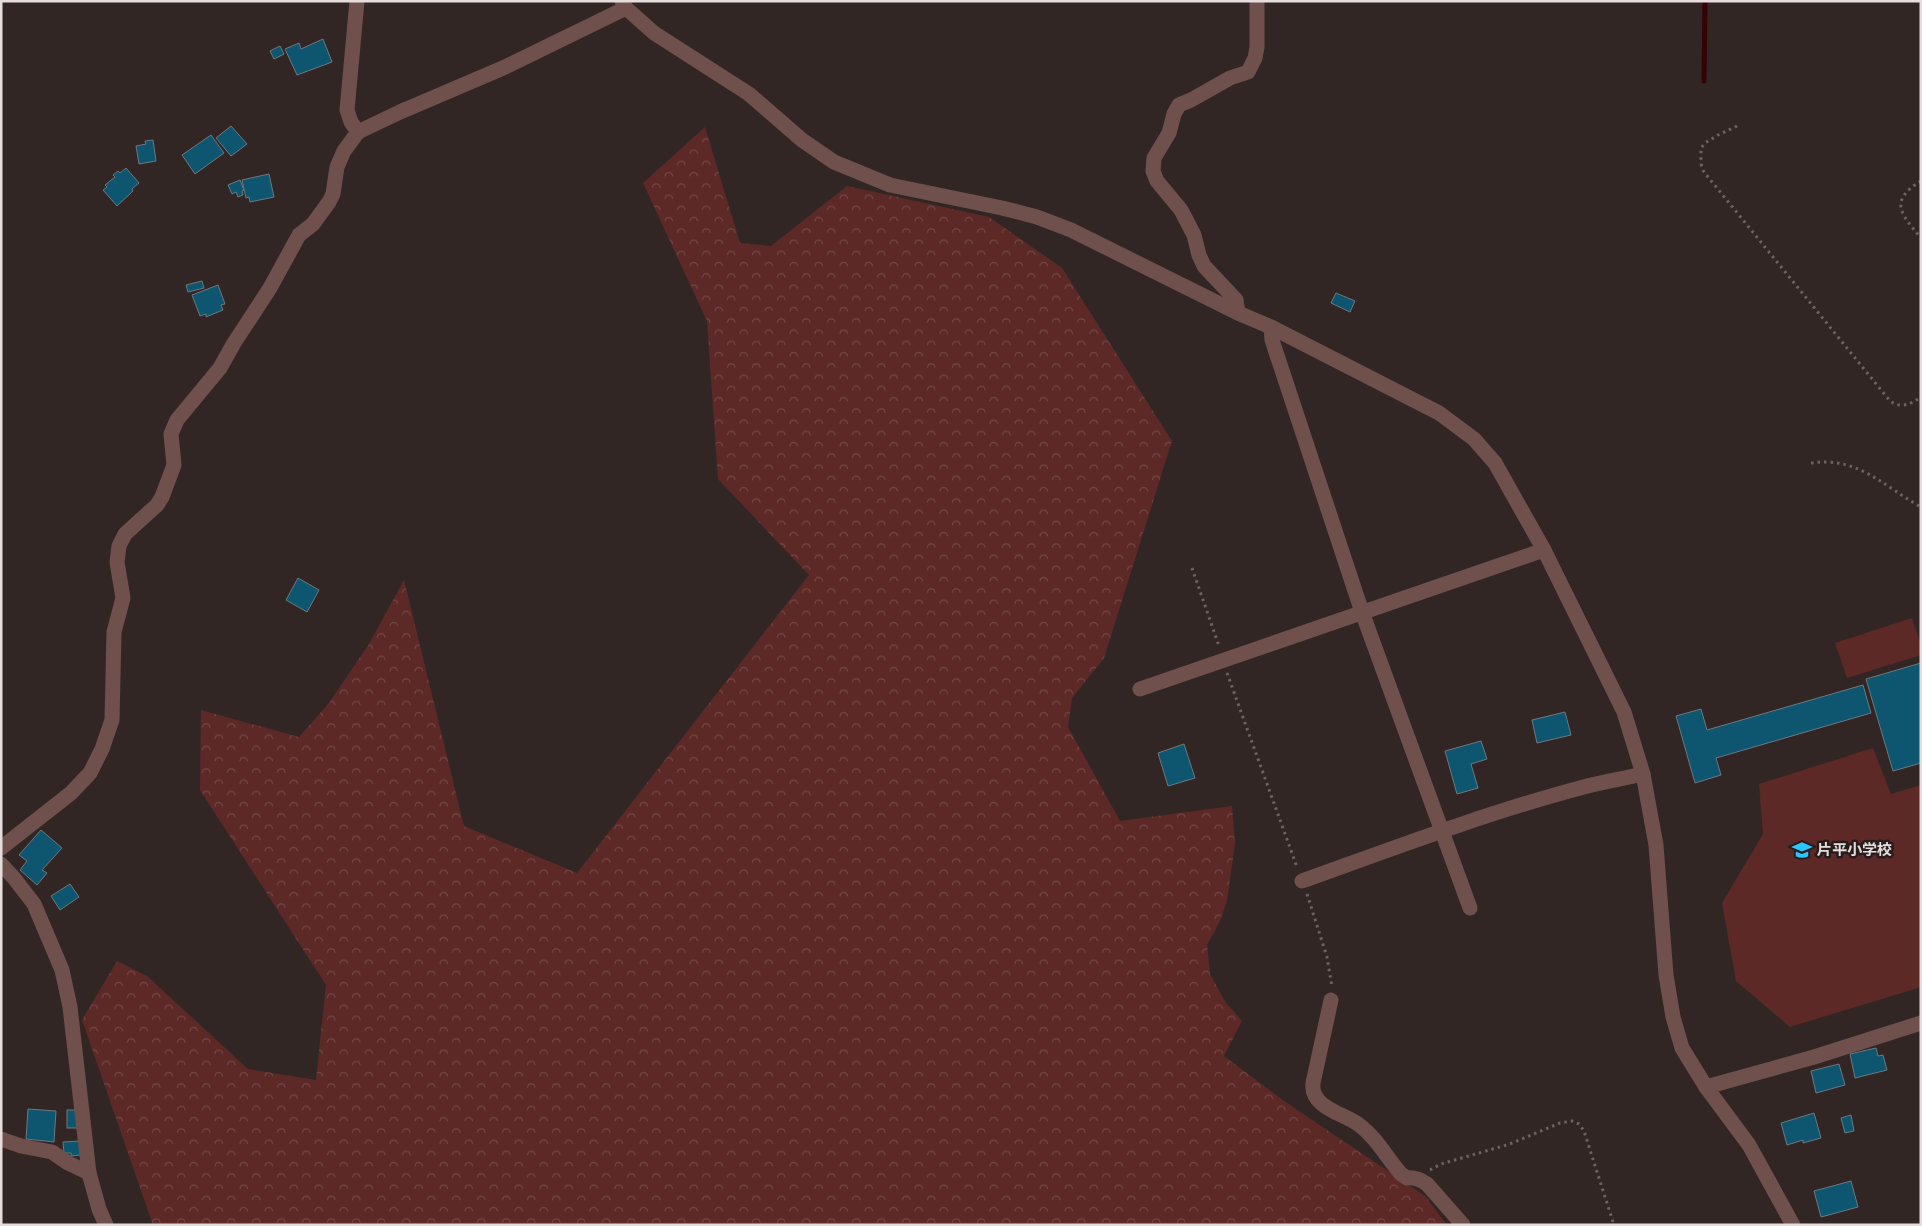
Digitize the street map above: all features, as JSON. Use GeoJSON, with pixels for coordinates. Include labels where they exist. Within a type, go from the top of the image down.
{"type":"FeatureCollection","features":[{"type":"Feature","properties":{"kind":"street"},"geometry":{"type":"LineString","coordinates":[[357,1],[347,110],[351,122],[358,132]]}},
{"type":"Feature","properties":{"kind":"street"},"geometry":{"type":"LineString","coordinates":[[1238,313],[1236,300],[1204,266],[1194,235],[1180,210],[1157,180],[1153,171],[1154,158],[1169,133],[1174,114],[1179,105],[1230,78],[1248,72],[1255,58],[1257,47],[1257,1]]}},
{"type":"Feature","properties":{"kind":"street"},"geometry":{"type":"LineString","coordinates":[[1,848],[71,793],[90,773],[102,749],[112,720],[114,632],[123,598],[117,562],[119,546],[125,534],[162,498],[174,466],[172,434],[177,420],[220,368],[270,288],[299,235],[313,224],[329,202],[333,194],[337,167],[344,151],[358,132],[503,68],[624,5],[654,33],[750,94],[802,140],[834,162],[890,185],[1037,217],[1071,230],[1238,313],[1271,327],[1439,413],[1474,439],[1495,463],[1544,550],[1624,712],[1643,774],[1656,845],[1666,975],[1673,1017],[1682,1048],[1706,1087],[1748,1145],[1793,1225]]}},
{"type":"Feature","properties":{"kind":"street"},"geometry":{"type":"LineString","coordinates":[[1271,327],[1271,336],[1275,350],[1362,612],[1470,908]]}},
{"type":"Feature","properties":{"kind":"street"},"geometry":{"type":"LineString","coordinates":[[1140,689],[1544,550]]}},
{"type":"Feature","properties":{"kind":"street"},"geometry":{"type":"LineString","coordinates":[[1302,881],[1442,830],[1582,787],[1643,774]]}},
{"type":"Feature","properties":{"kind":"street"},"geometry":{"type":"LineString","coordinates":[[1,864],[34,904],[62,970],[70,1007],[89,1173],[99,1209],[106,1225]]}},
{"type":"Feature","properties":{"kind":"street"},"geometry":{"type":"LineString","coordinates":[[1331,1000],[1314,1077],[1313,1094],[1321,1104],[1360,1126],[1378,1144],[1401,1174],[1407,1178],[1418,1179],[1427,1184],[1463,1225]]}},
{"type":"Feature","properties":{"kind":"street"},"geometry":{"type":"LineString","coordinates":[[1706,1087],[1814,1057],[1921,1023]]}},
{"type":"Feature","properties":{"kind":"street"},"geometry":{"type":"LineString","coordinates":[[1,1139],[21,1146],[52,1152],[68,1163],[89,1173]]}},
{"type":"Feature","properties":{"kind":"street"},"geometry":{"type":"LineString","coordinates":[[93,1225],[99,1209]]}},
{"type":"Feature","properties":{"kind":"path"},"geometry":{"type":"LineString","coordinates":[[1736,126],[1718,134],[1701,148],[1701,164],[1709,180],[1890,401],[1898,406],[1904,406],[1921,397]]}},
{"type":"Feature","properties":{"kind":"path"},"geometry":{"type":"LineString","coordinates":[[1921,181],[1907,189],[1902,198],[1901,209],[1904,218],[1921,238]]}},
{"type":"Feature","properties":{"kind":"path"},"geometry":{"type":"LineString","coordinates":[[1810,463],[1833,461],[1868,472],[1880,482],[1921,508]]}},
{"type":"Feature","properties":{"kind":"path"},"geometry":{"type":"LineString","coordinates":[[1192,568],[1327,957],[1332,978],[1331,1000]]}},
{"type":"Feature","properties":{"kind":"path"},"geometry":{"type":"LineString","coordinates":[[1418,1179],[1442,1164],[1510,1144],[1549,1126],[1572,1121],[1579,1124],[1584,1131],[1614,1225]]}},
{"type":"Feature","properties":{"kind":"green space"},"geometry":{"type":"Polygon","coordinates":[[[705,127],[740,243],[771,246],[847,186],[989,217],[1062,268],[1172,441],[1104,658],[1072,698],[1068,727],[1120,821],[1232,806],[1235,843],[1227,901],[1220,921],[1207,945],[1210,974],[1226,1003],[1242,1021],[1224,1056],[1284,1101],[1425,1196],[1447,1225],[153,1225],[82,1020],[117,961],[147,976],[248,1069],[316,1080],[326,985],[200,790],[201,710],[299,737],[329,703],[369,644],[404,580],[464,826],[577,873],[809,575],[718,479],[707,321],[643,183],[705,127]]]}},
{"type":"Feature","properties":{"kind":"green space"},"geometry":{"type":"Polygon","coordinates":[[[1912,618],[1921,645],[1921,655],[1847,678],[1835,643],[1912,618]]]}},
{"type":"Feature","properties":{"kind":"green space"},"geometry":{"type":"Polygon","coordinates":[[[1873,748],[1891,794],[1921,785],[1921,987],[1790,1027],[1736,981],[1722,903],[1763,834],[1759,784],[1873,748]]]}},
{"type":"Feature","properties":{"kind":"building"},"geometry":{"type":"Polygon","coordinates":[[[323,39],[332,62],[297,75],[285,49],[299,43],[301,49],[323,39]]]}},
{"type":"Feature","properties":{"kind":"building"},"geometry":{"type":"Polygon","coordinates":[[[280,46],[284,54],[274,59],[270,51],[280,46]]]}},
{"type":"Feature","properties":{"kind":"building"},"geometry":{"type":"Polygon","coordinates":[[[231,126],[247,144],[231,156],[216,138],[231,126]]]}},
{"type":"Feature","properties":{"kind":"building"},"geometry":{"type":"Polygon","coordinates":[[[211,135],[224,153],[195,174],[182,155],[211,135]]]}},
{"type":"Feature","properties":{"kind":"building"},"geometry":{"type":"Polygon","coordinates":[[[153,140],[156,161],[139,164],[136,146],[146,144],[145,141],[153,140]]]}},
{"type":"Feature","properties":{"kind":"building"},"geometry":{"type":"Polygon","coordinates":[[[126,168],[139,183],[117,206],[103,190],[107,187],[105,185],[115,177],[113,175],[118,171],[120,173],[126,168]]]}},
{"type":"Feature","properties":{"kind":"building"},"geometry":{"type":"Polygon","coordinates":[[[269,174],[274,197],[250,202],[249,197],[246,198],[242,180],[269,174]]]}},
{"type":"Feature","properties":{"kind":"building"},"geometry":{"type":"Polygon","coordinates":[[[240,180],[244,190],[242,191],[243,195],[238,197],[236,192],[232,194],[228,185],[240,180]]]}},
{"type":"Feature","properties":{"kind":"building"},"geometry":{"type":"Polygon","coordinates":[[[202,281],[204,288],[188,292],[186,285],[202,281]]]}},
{"type":"Feature","properties":{"kind":"building"},"geometry":{"type":"Polygon","coordinates":[[[218,285],[225,304],[221,305],[223,310],[206,317],[206,314],[200,316],[192,295],[218,285]]]}},
{"type":"Feature","properties":{"kind":"building"},"geometry":{"type":"Polygon","coordinates":[[[1336,293],[1355,301],[1350,312],[1331,303],[1336,293]]]}},
{"type":"Feature","properties":{"kind":"building"},"geometry":{"type":"Polygon","coordinates":[[[298,578],[319,590],[307,612],[286,600],[298,578]]]}},
{"type":"Feature","properties":{"kind":"building"},"geometry":{"type":"Polygon","coordinates":[[[1921,663],[1921,763],[1893,771],[1866,679],[1921,663]]]}},
{"type":"Feature","properties":{"kind":"building"},"geometry":{"type":"Polygon","coordinates":[[[1863,685],[1871,713],[1716,758],[1721,775],[1695,783],[1676,716],[1701,709],[1707,730],[1863,685]]]}},
{"type":"Feature","properties":{"kind":"building"},"geometry":{"type":"Polygon","coordinates":[[[1565,712],[1571,735],[1537,743],[1532,720],[1565,712]]]}},
{"type":"Feature","properties":{"kind":"building"},"geometry":{"type":"Polygon","coordinates":[[[1481,741],[1487,759],[1471,764],[1478,788],[1457,794],[1445,751],[1481,741]]]}},
{"type":"Feature","properties":{"kind":"building"},"geometry":{"type":"Polygon","coordinates":[[[1184,744],[1195,778],[1168,786],[1158,753],[1184,744]]]}},
{"type":"Feature","properties":{"kind":"building"},"geometry":{"type":"Polygon","coordinates":[[[41,830],[62,848],[42,870],[47,873],[37,885],[20,870],[27,861],[19,855],[41,830]]]}},
{"type":"Feature","properties":{"kind":"building"},"geometry":{"type":"Polygon","coordinates":[[[70,884],[79,897],[60,910],[51,896],[70,884]]]}},
{"type":"Feature","properties":{"kind":"building"},"geometry":{"type":"Polygon","coordinates":[[[1876,1048],[1878,1056],[1883,1055],[1887,1070],[1855,1078],[1850,1054],[1876,1048]]]}},
{"type":"Feature","properties":{"kind":"building"},"geometry":{"type":"Polygon","coordinates":[[[1839,1064],[1845,1085],[1816,1093],[1811,1071],[1839,1064]]]}},
{"type":"Feature","properties":{"kind":"building"},"geometry":{"type":"Polygon","coordinates":[[[28,1109],[56,1111],[54,1142],[26,1139],[28,1109]]]}},
{"type":"Feature","properties":{"kind":"building"},"geometry":{"type":"Polygon","coordinates":[[[67,1110],[77,1110],[77,1128],[67,1128],[67,1110]]]}},
{"type":"Feature","properties":{"kind":"building"},"geometry":{"type":"Polygon","coordinates":[[[1814,1113],[1821,1138],[1803,1143],[1803,1140],[1787,1145],[1781,1123],[1814,1113]]]}},
{"type":"Feature","properties":{"kind":"building"},"geometry":{"type":"Polygon","coordinates":[[[1851,1115],[1854,1131],[1845,1133],[1841,1118],[1851,1115]]]}},
{"type":"Feature","properties":{"kind":"building"},"geometry":{"type":"Polygon","coordinates":[[[80,1141],[81,1155],[71,1156],[71,1153],[64,1153],[63,1142],[80,1141]]]}},
{"type":"Feature","properties":{"kind":"building"},"geometry":{"type":"Polygon","coordinates":[[[1851,1181],[1858,1207],[1821,1217],[1814,1191],[1851,1181]]]}},
{"type":"Feature","properties":{"kind":"waterway"},"geometry":{"type":"LineString","coordinates":[[1704,81],[1705,1]]}},
{"type":"Feature","properties":{"kind":"place","name":"片平小学校"},"geometry":{"type":"Point","coordinates":[1802,850]}}]}
